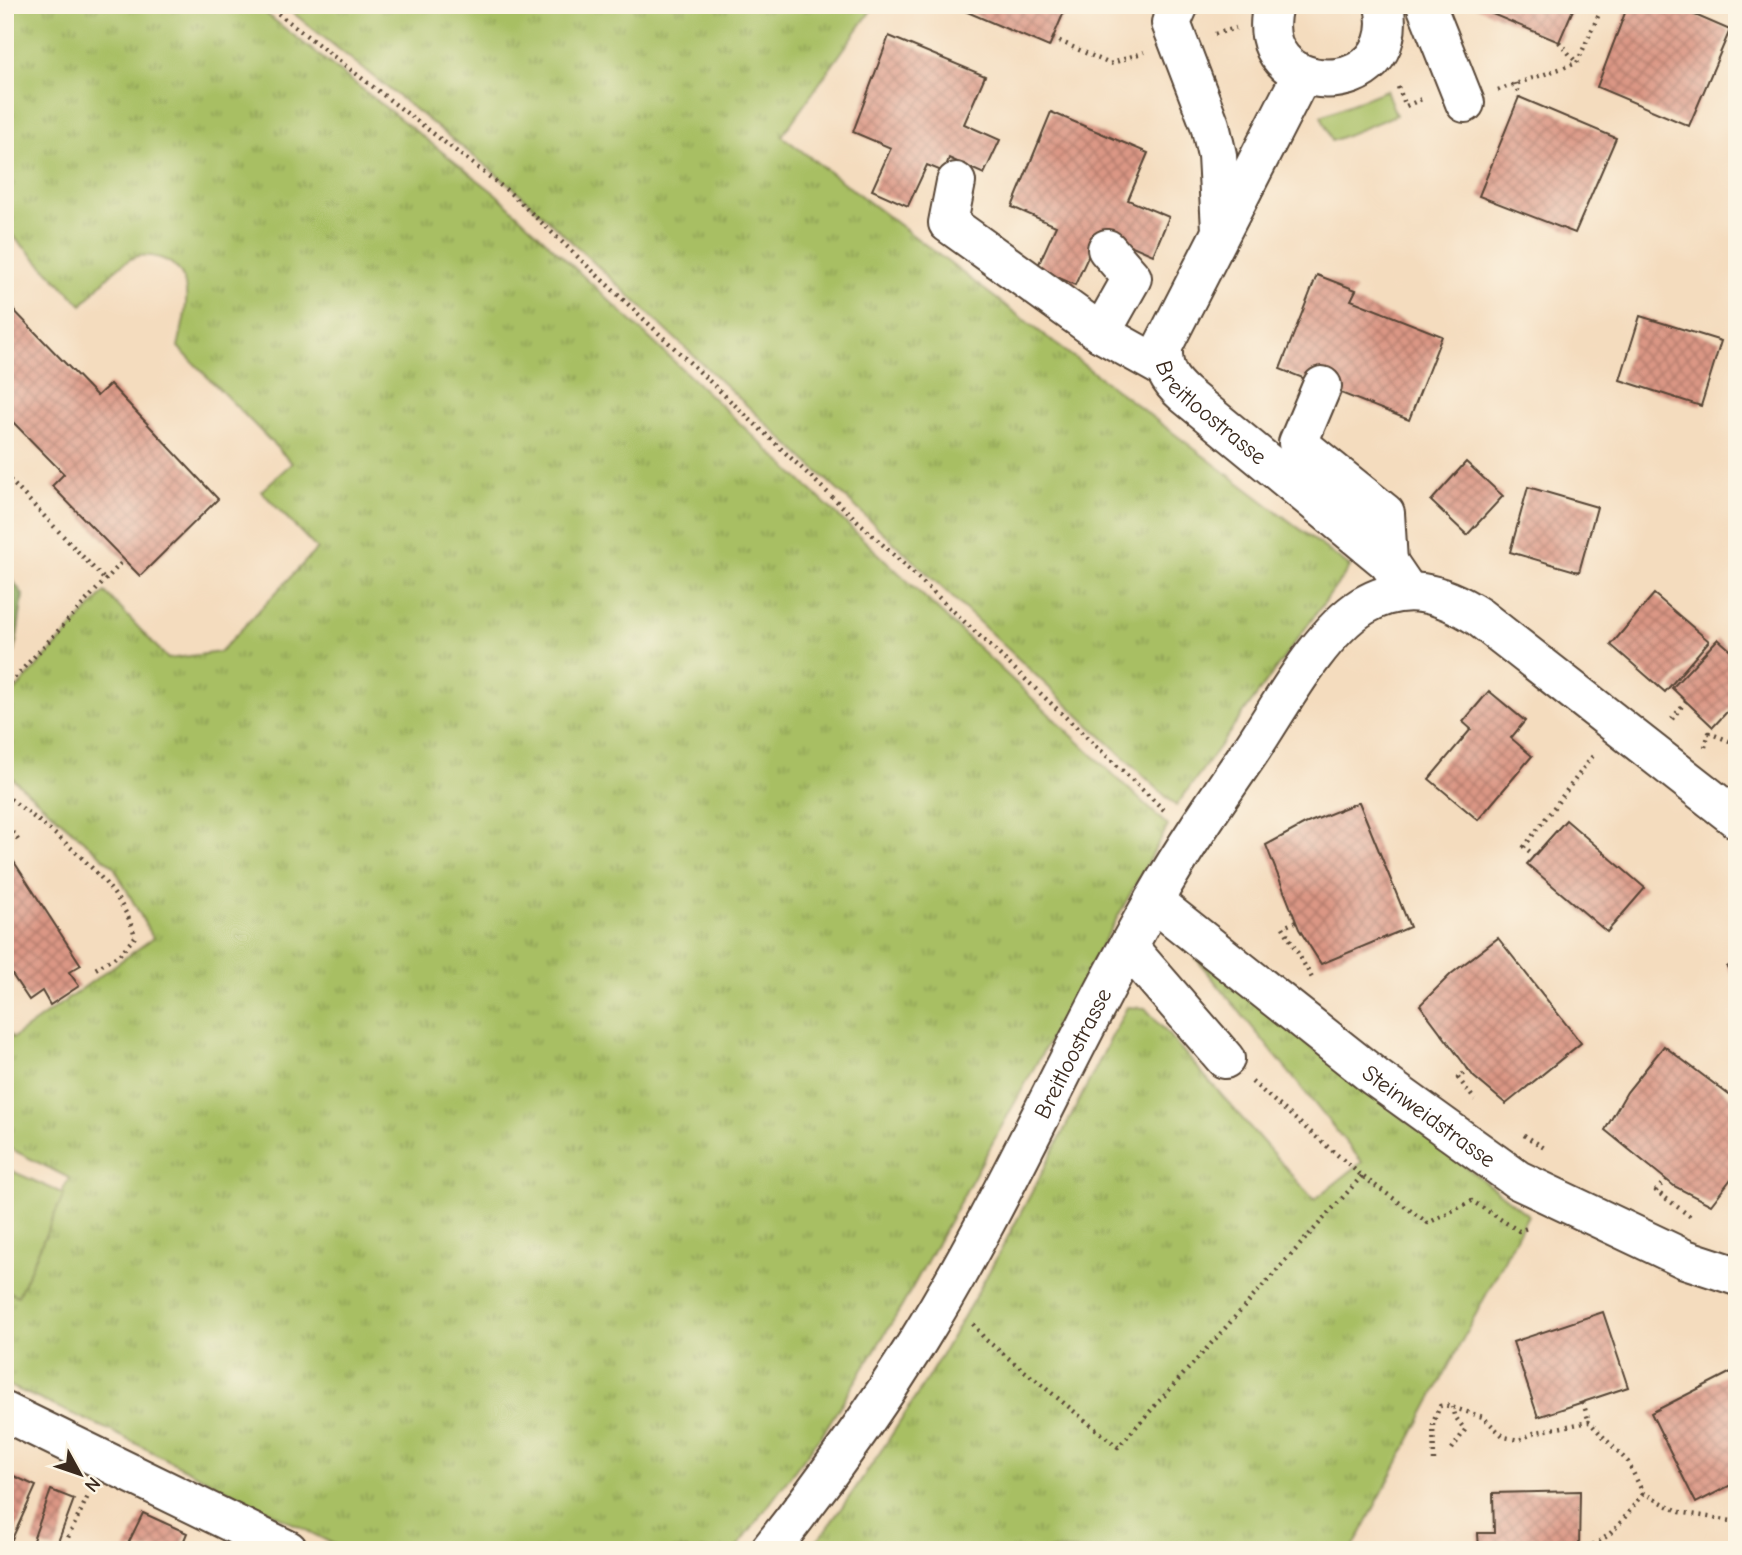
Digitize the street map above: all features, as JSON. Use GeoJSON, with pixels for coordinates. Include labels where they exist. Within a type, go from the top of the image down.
{"type":"FeatureCollection","features":[{"type":"Feature","properties":{"kind":"street"},"geometry":{"type":"LineString","coordinates":[[1273,5],[1270,17],[1271,37],[1279,55],[1302,74],[1313,79],[1333,80],[1353,75],[1370,63],[1381,47],[1386,27],[1384,5]]}},
{"type":"Feature","properties":{"kind":"street"},"geometry":{"type":"LineString","coordinates":[[1426,5],[1465,103]]}},
{"type":"Feature","properties":{"kind":"street"},"geometry":{"type":"LineString","coordinates":[[1178,22],[1217,155],[1221,232]]}},
{"type":"Feature","properties":{"kind":"street","name":"Breitloostrasse"},"geometry":{"type":"LineString","coordinates":[[1302,74],[1163,346],[1162,367],[1172,384],[1398,576],[1454,601],[1479,617],[1737,819]]}},
{"type":"Feature","properties":{"kind":"street"},"geometry":{"type":"LineString","coordinates":[[956,182],[948,223],[1101,333],[1162,367]]}},
{"type":"Feature","properties":{"kind":"street"},"geometry":{"type":"LineString","coordinates":[[1101,333],[1132,278],[1107,248]]}},
{"type":"Feature","properties":{"kind":"street"},"geometry":{"type":"LineString","coordinates":[[1322,386],[1298,443],[1385,513],[1398,576]]}},
{"type":"Feature","properties":{"kind":"street","name":"Breitloostrasse"},"geometry":{"type":"LineString","coordinates":[[770,1550],[815,1494],[918,1341],[962,1264],[1128,947],[1192,836],[1329,636],[1398,576]]}},
{"type":"Feature","properties":{"kind":"street","name":"Steinweidstrasse"},"geometry":{"type":"LineString","coordinates":[[1153,901],[1375,1077],[1518,1180],[1685,1259],[1737,1276]]}},
{"type":"Feature","properties":{"kind":"street"},"geometry":{"type":"LineString","coordinates":[[1128,947],[1225,1059]]}},
{"type":"Feature","properties":{"kind":"street"},"geometry":{"type":"LineString","coordinates":[[5,1412],[288,1550]]}},
{"type":"Feature","properties":{"kind":"path"},"geometry":{"type":"LineString","coordinates":[[267,5],[509,192],[1192,836]]}},
{"type":"Feature","properties":{"kind":"path"},"geometry":{"type":"LineString","coordinates":[[1465,103],[1577,63],[1603,5]]}},
{"type":"Feature","properties":{"kind":"path"},"geometry":{"type":"LineString","coordinates":[[1052,38],[1110,64],[1178,22]]}},
{"type":"Feature","properties":{"kind":"path"},"geometry":{"type":"LineString","coordinates":[[1559,43],[1577,63]]}},
{"type":"Feature","properties":{"kind":"path"},"geometry":{"type":"LineString","coordinates":[[1395,79],[1406,106]]}},
{"type":"Feature","properties":{"kind":"path"},"geometry":{"type":"LineString","coordinates":[[1515,83],[1520,97]]}},
{"type":"Feature","properties":{"kind":"path"},"geometry":{"type":"LineString","coordinates":[[5,475],[105,580]]}},
{"type":"Feature","properties":{"kind":"path"},"geometry":{"type":"LineString","coordinates":[[5,688],[124,560]]}},
{"type":"Feature","properties":{"kind":"path"},"geometry":{"type":"LineString","coordinates":[[1671,721],[1686,701]]}},
{"type":"Feature","properties":{"kind":"path"},"geometry":{"type":"LineString","coordinates":[[1704,752],[1709,733],[1737,744]]}},
{"type":"Feature","properties":{"kind":"path"},"geometry":{"type":"LineString","coordinates":[[1535,856],[1524,847],[1596,752]]}},
{"type":"Feature","properties":{"kind":"path"},"geometry":{"type":"LineString","coordinates":[[5,794],[108,885],[132,924],[135,937],[119,955],[92,971]]}},
{"type":"Feature","properties":{"kind":"path"},"geometry":{"type":"LineString","coordinates":[[5,821],[18,840]]}},
{"type":"Feature","properties":{"kind":"path"},"geometry":{"type":"LineString","coordinates":[[1296,922],[1283,927],[1313,983]]}},
{"type":"Feature","properties":{"kind":"path"},"geometry":{"type":"LineString","coordinates":[[1225,1059],[1362,1176],[1428,1223],[1472,1201],[1519,1231],[1536,1224]]}},
{"type":"Feature","properties":{"kind":"path"},"geometry":{"type":"LineString","coordinates":[[985,1339],[1118,1447],[1362,1176]]}},
{"type":"Feature","properties":{"kind":"path"},"geometry":{"type":"LineString","coordinates":[[1666,1179],[1656,1191],[1700,1221]]}},
{"type":"Feature","properties":{"kind":"path"},"geometry":{"type":"LineString","coordinates":[[1583,1402],[1589,1422],[1628,1462],[1643,1493],[1680,1512],[1737,1522]]}},
{"type":"Feature","properties":{"kind":"path"},"geometry":{"type":"LineString","coordinates":[[1434,1461],[1433,1423],[1440,1406],[1483,1417],[1504,1437],[1519,1440],[1536,1432],[1589,1422]]}},
{"type":"Feature","properties":{"kind":"path"},"geometry":{"type":"LineString","coordinates":[[1452,1407],[1454,1415],[1465,1430],[1452,1449]]}},
{"type":"Feature","properties":{"kind":"path"},"geometry":{"type":"LineString","coordinates":[[62,1550],[105,1460]]}},
{"type":"Feature","properties":{"kind":"path"},"geometry":{"type":"LineString","coordinates":[[1579,1548],[1590,1547],[1614,1531],[1643,1493]]}},
{"type":"Feature","properties":{"kind":"green space"},"geometry":{"type":"Polygon","coordinates":[[[5,5],[255,5],[497,195],[1168,826],[901,1308],[825,1430],[735,1550],[345,1550],[109,1430],[5,1384],[5,1291],[13,1294],[69,1178],[5,1146],[5,1028],[13,1038],[153,938],[114,867],[5,772],[5,702],[105,592],[168,659],[220,652],[317,549],[261,491],[292,463],[178,347],[186,296],[181,273],[173,264],[152,256],[133,258],[110,275],[82,305],[5,228],[5,5]]]}},
{"type":"Feature","properties":{"kind":"green space"},"geometry":{"type":"Polygon","coordinates":[[[283,5],[875,5],[782,136],[1350,567],[1176,806],[515,189],[283,5]]]}},
{"type":"Feature","properties":{"kind":"green space"},"geometry":{"type":"Polygon","coordinates":[[[1386,90],[1396,115],[1332,141],[1321,116],[1386,90]]]}},
{"type":"Feature","properties":{"kind":"green space"},"geometry":{"type":"Polygon","coordinates":[[[5,569],[23,595],[15,652],[5,657],[5,569]]]}},
{"type":"Feature","properties":{"kind":"green space"},"geometry":{"type":"Polygon","coordinates":[[[1195,957],[1528,1215],[1352,1550],[810,1550],[857,1487],[942,1355],[1019,1217],[1127,1007],[1145,1008],[1314,1200],[1362,1162],[1195,957]]]}},
{"type":"Feature","properties":{"kind":"green space"},"geometry":{"type":"Polygon","coordinates":[[[5,1168],[64,1194],[18,1296],[5,1290],[5,1168]]]}},
{"type":"Feature","properties":{"kind":"building"},"geometry":{"type":"Polygon","coordinates":[[[951,5],[1067,5],[1049,47],[951,5]]]}},
{"type":"Feature","properties":{"kind":"building"},"geometry":{"type":"Polygon","coordinates":[[[1471,5],[1575,5],[1559,42],[1471,5]]]}},
{"type":"Feature","properties":{"kind":"building"},"geometry":{"type":"Polygon","coordinates":[[[1628,5],[1672,5],[1730,30],[1689,126],[1597,87],[1628,5]]]}},
{"type":"Feature","properties":{"kind":"building"},"geometry":{"type":"Polygon","coordinates":[[[889,36],[985,76],[964,124],[1000,140],[984,174],[949,158],[944,172],[927,165],[908,206],[872,190],[891,148],[853,132],[889,36]]]}},
{"type":"Feature","properties":{"kind":"building"},"geometry":{"type":"Polygon","coordinates":[[[1519,97],[1616,138],[1575,233],[1479,196],[1519,97]]]}},
{"type":"Feature","properties":{"kind":"building"},"geometry":{"type":"Polygon","coordinates":[[[1051,112],[1148,153],[1128,200],[1169,217],[1153,255],[1112,237],[1094,244],[1075,285],[1037,268],[1056,226],[1012,207],[1051,112]]]}},
{"type":"Feature","properties":{"kind":"building"},"geometry":{"type":"Polygon","coordinates":[[[1317,275],[1356,290],[1351,300],[1442,336],[1409,420],[1280,369],[1317,275]]]}},
{"type":"Feature","properties":{"kind":"building"},"geometry":{"type":"Polygon","coordinates":[[[5,301],[97,396],[110,384],[218,499],[140,576],[52,486],[64,474],[5,414],[5,301]]]}},
{"type":"Feature","properties":{"kind":"building"},"geometry":{"type":"Polygon","coordinates":[[[1640,316],[1721,341],[1701,406],[1620,380],[1640,316]]]}},
{"type":"Feature","properties":{"kind":"building"},"geometry":{"type":"Polygon","coordinates":[[[1466,462],[1503,496],[1467,535],[1431,501],[1466,462]]]}},
{"type":"Feature","properties":{"kind":"building"},"geometry":{"type":"Polygon","coordinates":[[[1528,487],[1597,507],[1579,572],[1510,552],[1528,487]]]}},
{"type":"Feature","properties":{"kind":"building"},"geometry":{"type":"Polygon","coordinates":[[[1654,594],[1709,641],[1665,692],[1611,645],[1654,594]]]}},
{"type":"Feature","properties":{"kind":"building"},"geometry":{"type":"Polygon","coordinates":[[[1718,639],[1737,656],[1737,701],[1713,727],[1672,688],[1718,639]]]}},
{"type":"Feature","properties":{"kind":"building"},"geometry":{"type":"Polygon","coordinates":[[[1489,691],[1525,721],[1511,738],[1532,756],[1478,820],[1429,779],[1471,729],[1463,722],[1489,691]]]}},
{"type":"Feature","properties":{"kind":"building"},"geometry":{"type":"Polygon","coordinates":[[[1359,802],[1410,927],[1321,964],[1299,929],[1266,845],[1305,824],[1359,802]]]}},
{"type":"Feature","properties":{"kind":"building"},"geometry":{"type":"Polygon","coordinates":[[[1566,820],[1645,888],[1607,932],[1527,864],[1566,820]]]}},
{"type":"Feature","properties":{"kind":"building"},"geometry":{"type":"Polygon","coordinates":[[[5,848],[81,965],[69,972],[79,986],[50,1005],[42,991],[29,1000],[5,964],[5,848]]]}},
{"type":"Feature","properties":{"kind":"building"},"geometry":{"type":"Polygon","coordinates":[[[1498,938],[1581,1043],[1506,1104],[1474,1077],[1420,1005],[1451,974],[1498,938]]]}},
{"type":"Feature","properties":{"kind":"building"},"geometry":{"type":"Polygon","coordinates":[[[1737,960],[1737,981],[1727,967],[1737,960]]]}},
{"type":"Feature","properties":{"kind":"building"},"geometry":{"type":"Polygon","coordinates":[[[1664,1046],[1737,1101],[1737,1171],[1711,1205],[1674,1186],[1605,1130],[1627,1092],[1664,1046]]]}},
{"type":"Feature","properties":{"kind":"building"},"geometry":{"type":"Polygon","coordinates":[[[1603,1312],[1628,1387],[1538,1417],[1513,1342],[1603,1312]]]}},
{"type":"Feature","properties":{"kind":"building"},"geometry":{"type":"Polygon","coordinates":[[[1737,1369],[1737,1482],[1696,1503],[1651,1413],[1737,1369]]]}},
{"type":"Feature","properties":{"kind":"building"},"geometry":{"type":"Polygon","coordinates":[[[5,1472],[36,1486],[7,1550],[5,1550],[5,1472]]]}},
{"type":"Feature","properties":{"kind":"building"},"geometry":{"type":"Polygon","coordinates":[[[51,1490],[74,1499],[55,1550],[32,1543],[51,1490]]]}},
{"type":"Feature","properties":{"kind":"building"},"geometry":{"type":"Polygon","coordinates":[[[1580,1491],[1579,1550],[1479,1550],[1478,1533],[1494,1533],[1493,1493],[1580,1491]]]}},
{"type":"Feature","properties":{"kind":"building"},"geometry":{"type":"Polygon","coordinates":[[[143,1513],[187,1533],[180,1550],[125,1550],[143,1513]]]}}]}
